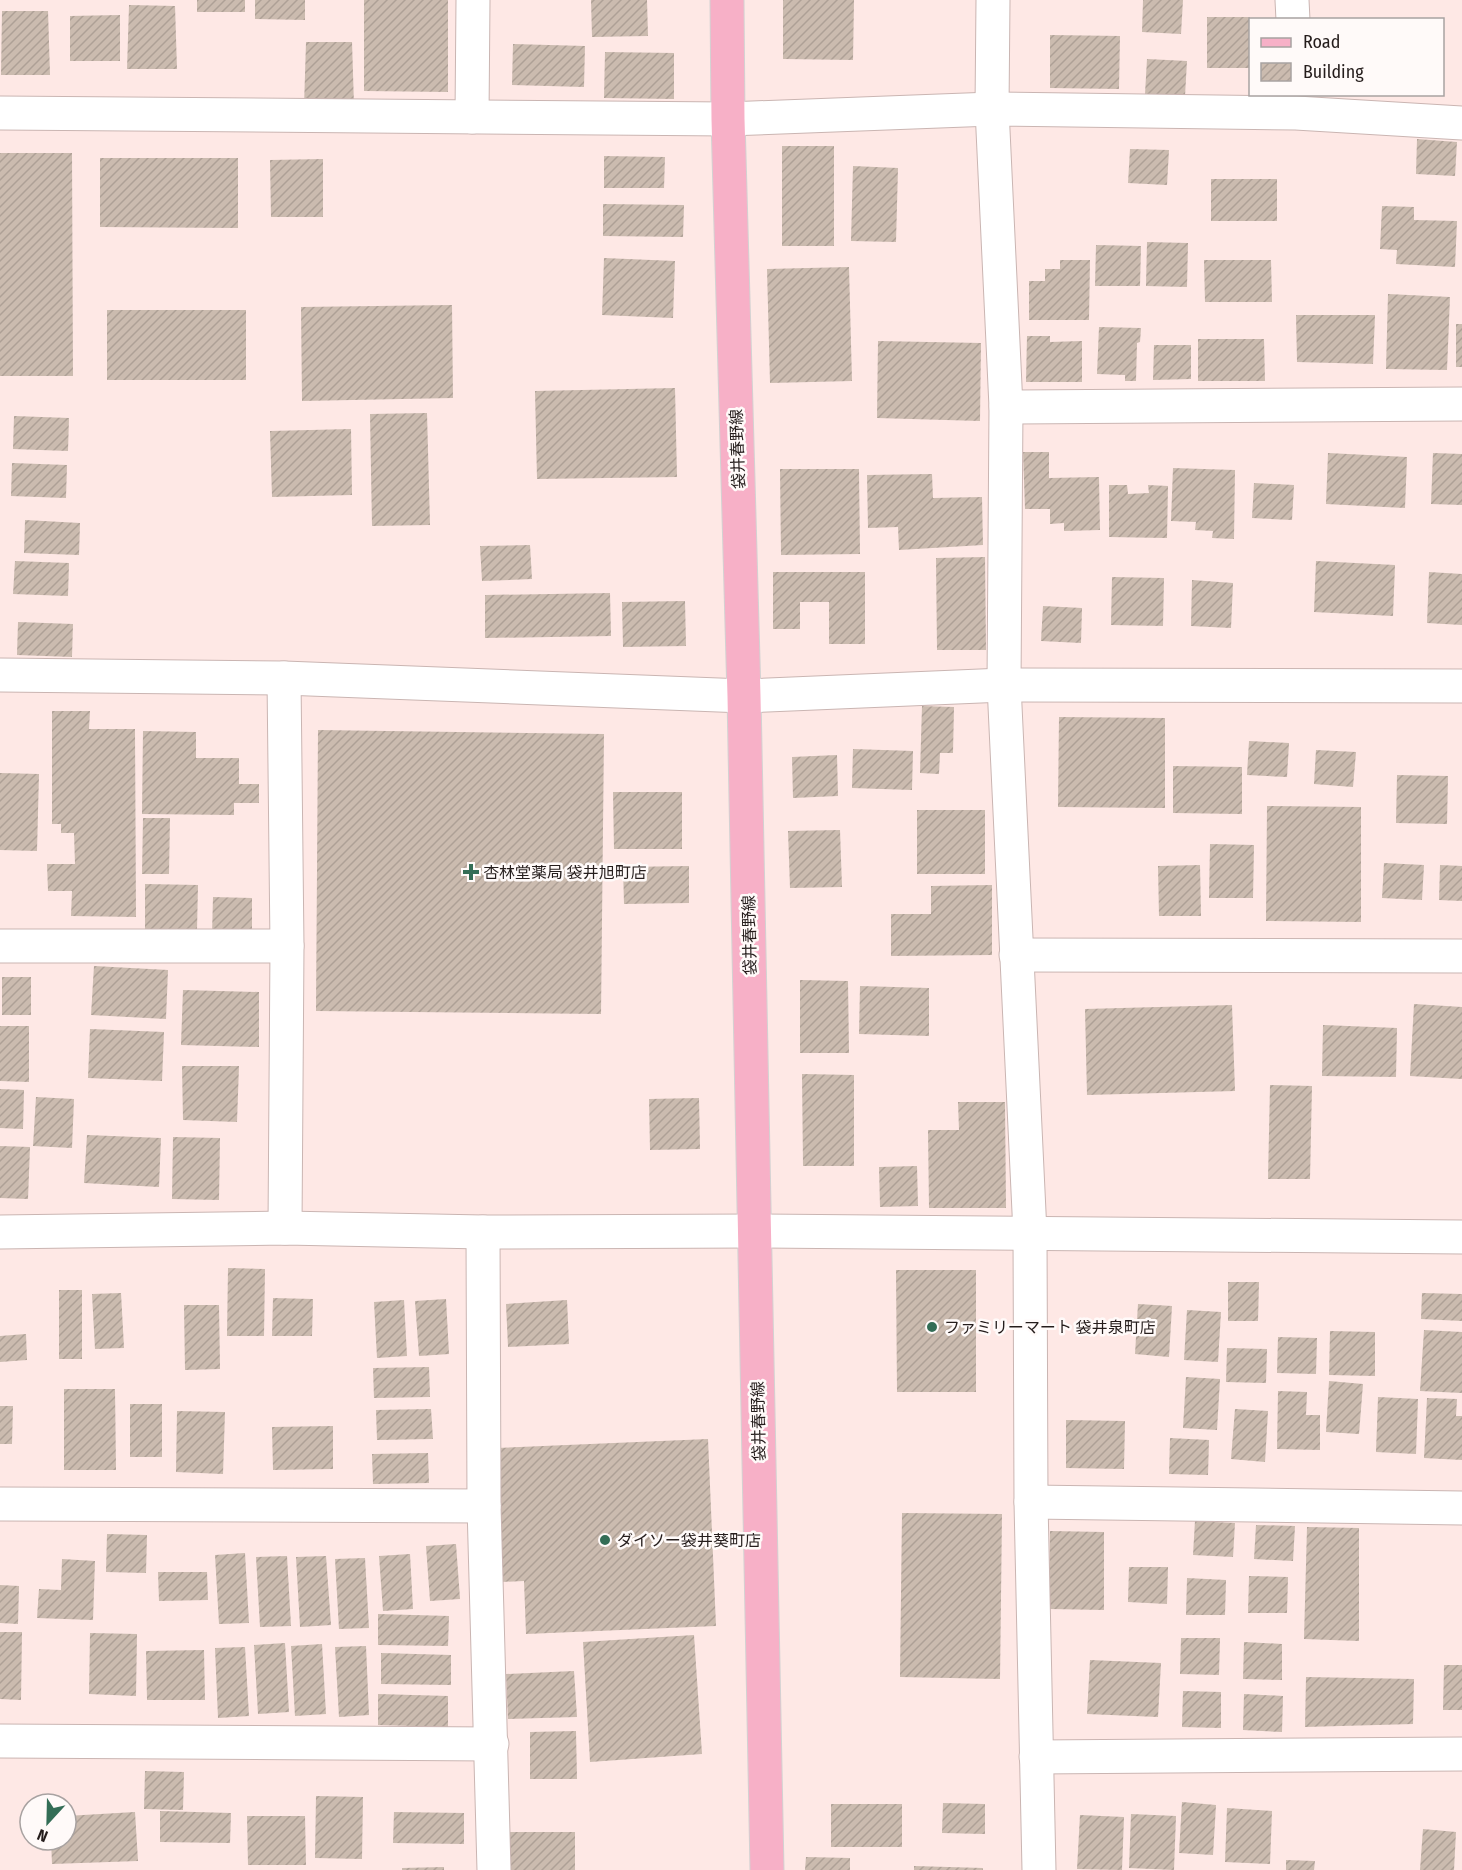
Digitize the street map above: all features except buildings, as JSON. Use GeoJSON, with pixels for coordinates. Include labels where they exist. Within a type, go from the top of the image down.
{"type":"FeatureCollection","features":[{"type":"Feature","properties":{"kind":"main road","name":"袋井春野線"},"geometry":{"type":"LineString","coordinates":[[727,0],[728,119],[744,696],[767,1870]]}},
{"type":"Feature","properties":{"kind":"street"},"geometry":{"type":"LineString","coordinates":[[472,117],[473,0]]}},
{"type":"Feature","properties":{"kind":"street"},"geometry":{"type":"LineString","coordinates":[[993,0],[992,109],[1006,407],[1004,685],[1030,1233],[1031,1503],[1039,1870]]}},
{"type":"Feature","properties":{"kind":"street"},"geometry":{"type":"LineString","coordinates":[[1292,0],[1293,18]]}},
{"type":"Feature","properties":{"kind":"street"},"geometry":{"type":"LineString","coordinates":[[0,113],[728,119],[992,109],[1296,104],[1462,123]]}},
{"type":"Feature","properties":{"kind":"street"},"geometry":{"type":"LineString","coordinates":[[1006,407],[1462,404]]}},
{"type":"Feature","properties":{"kind":"street"},"geometry":{"type":"LineString","coordinates":[[0,675],[284,678],[744,696],[1004,685],[1462,686]]}},
{"type":"Feature","properties":{"kind":"street"},"geometry":{"type":"LineString","coordinates":[[284,678],[287,946],[285,1228]]}},
{"type":"Feature","properties":{"kind":"street"},"geometry":{"type":"LineString","coordinates":[[0,946],[287,946]]}},
{"type":"Feature","properties":{"kind":"street"},"geometry":{"type":"LineString","coordinates":[[1016,955],[1462,956]]}},
{"type":"Feature","properties":{"kind":"street"},"geometry":{"type":"LineString","coordinates":[[0,1232],[285,1228],[483,1232],[754,1231],[1462,1237]]}},
{"type":"Feature","properties":{"kind":"street"},"geometry":{"type":"LineString","coordinates":[[483,1232],[484,1506],[494,1870]]}},
{"type":"Feature","properties":{"kind":"street"},"geometry":{"type":"LineString","coordinates":[[1031,1503],[1462,1508]]}},
{"type":"Feature","properties":{"kind":"street"},"geometry":{"type":"LineString","coordinates":[[0,1504],[484,1506]]}},
{"type":"Feature","properties":{"kind":"street"},"geometry":{"type":"LineString","coordinates":[[0,1741],[492,1744]]}},
{"type":"Feature","properties":{"kind":"street"},"geometry":{"type":"LineString","coordinates":[[1036,1757],[1462,1754]]}},
{"type":"Feature","properties":{"kind":"place","name":"杏林堂薬局 袋井旭町店"},"geometry":{"type":"Point","coordinates":[471,872]}},
{"type":"Feature","properties":{"kind":"place","name":"ファミリーマート 袋井泉町店"},"geometry":{"type":"Point","coordinates":[932,1327]}},
{"type":"Feature","properties":{"kind":"place","name":"ダイソー袋井葵町店"},"geometry":{"type":"Point","coordinates":[605,1540]}}]}
